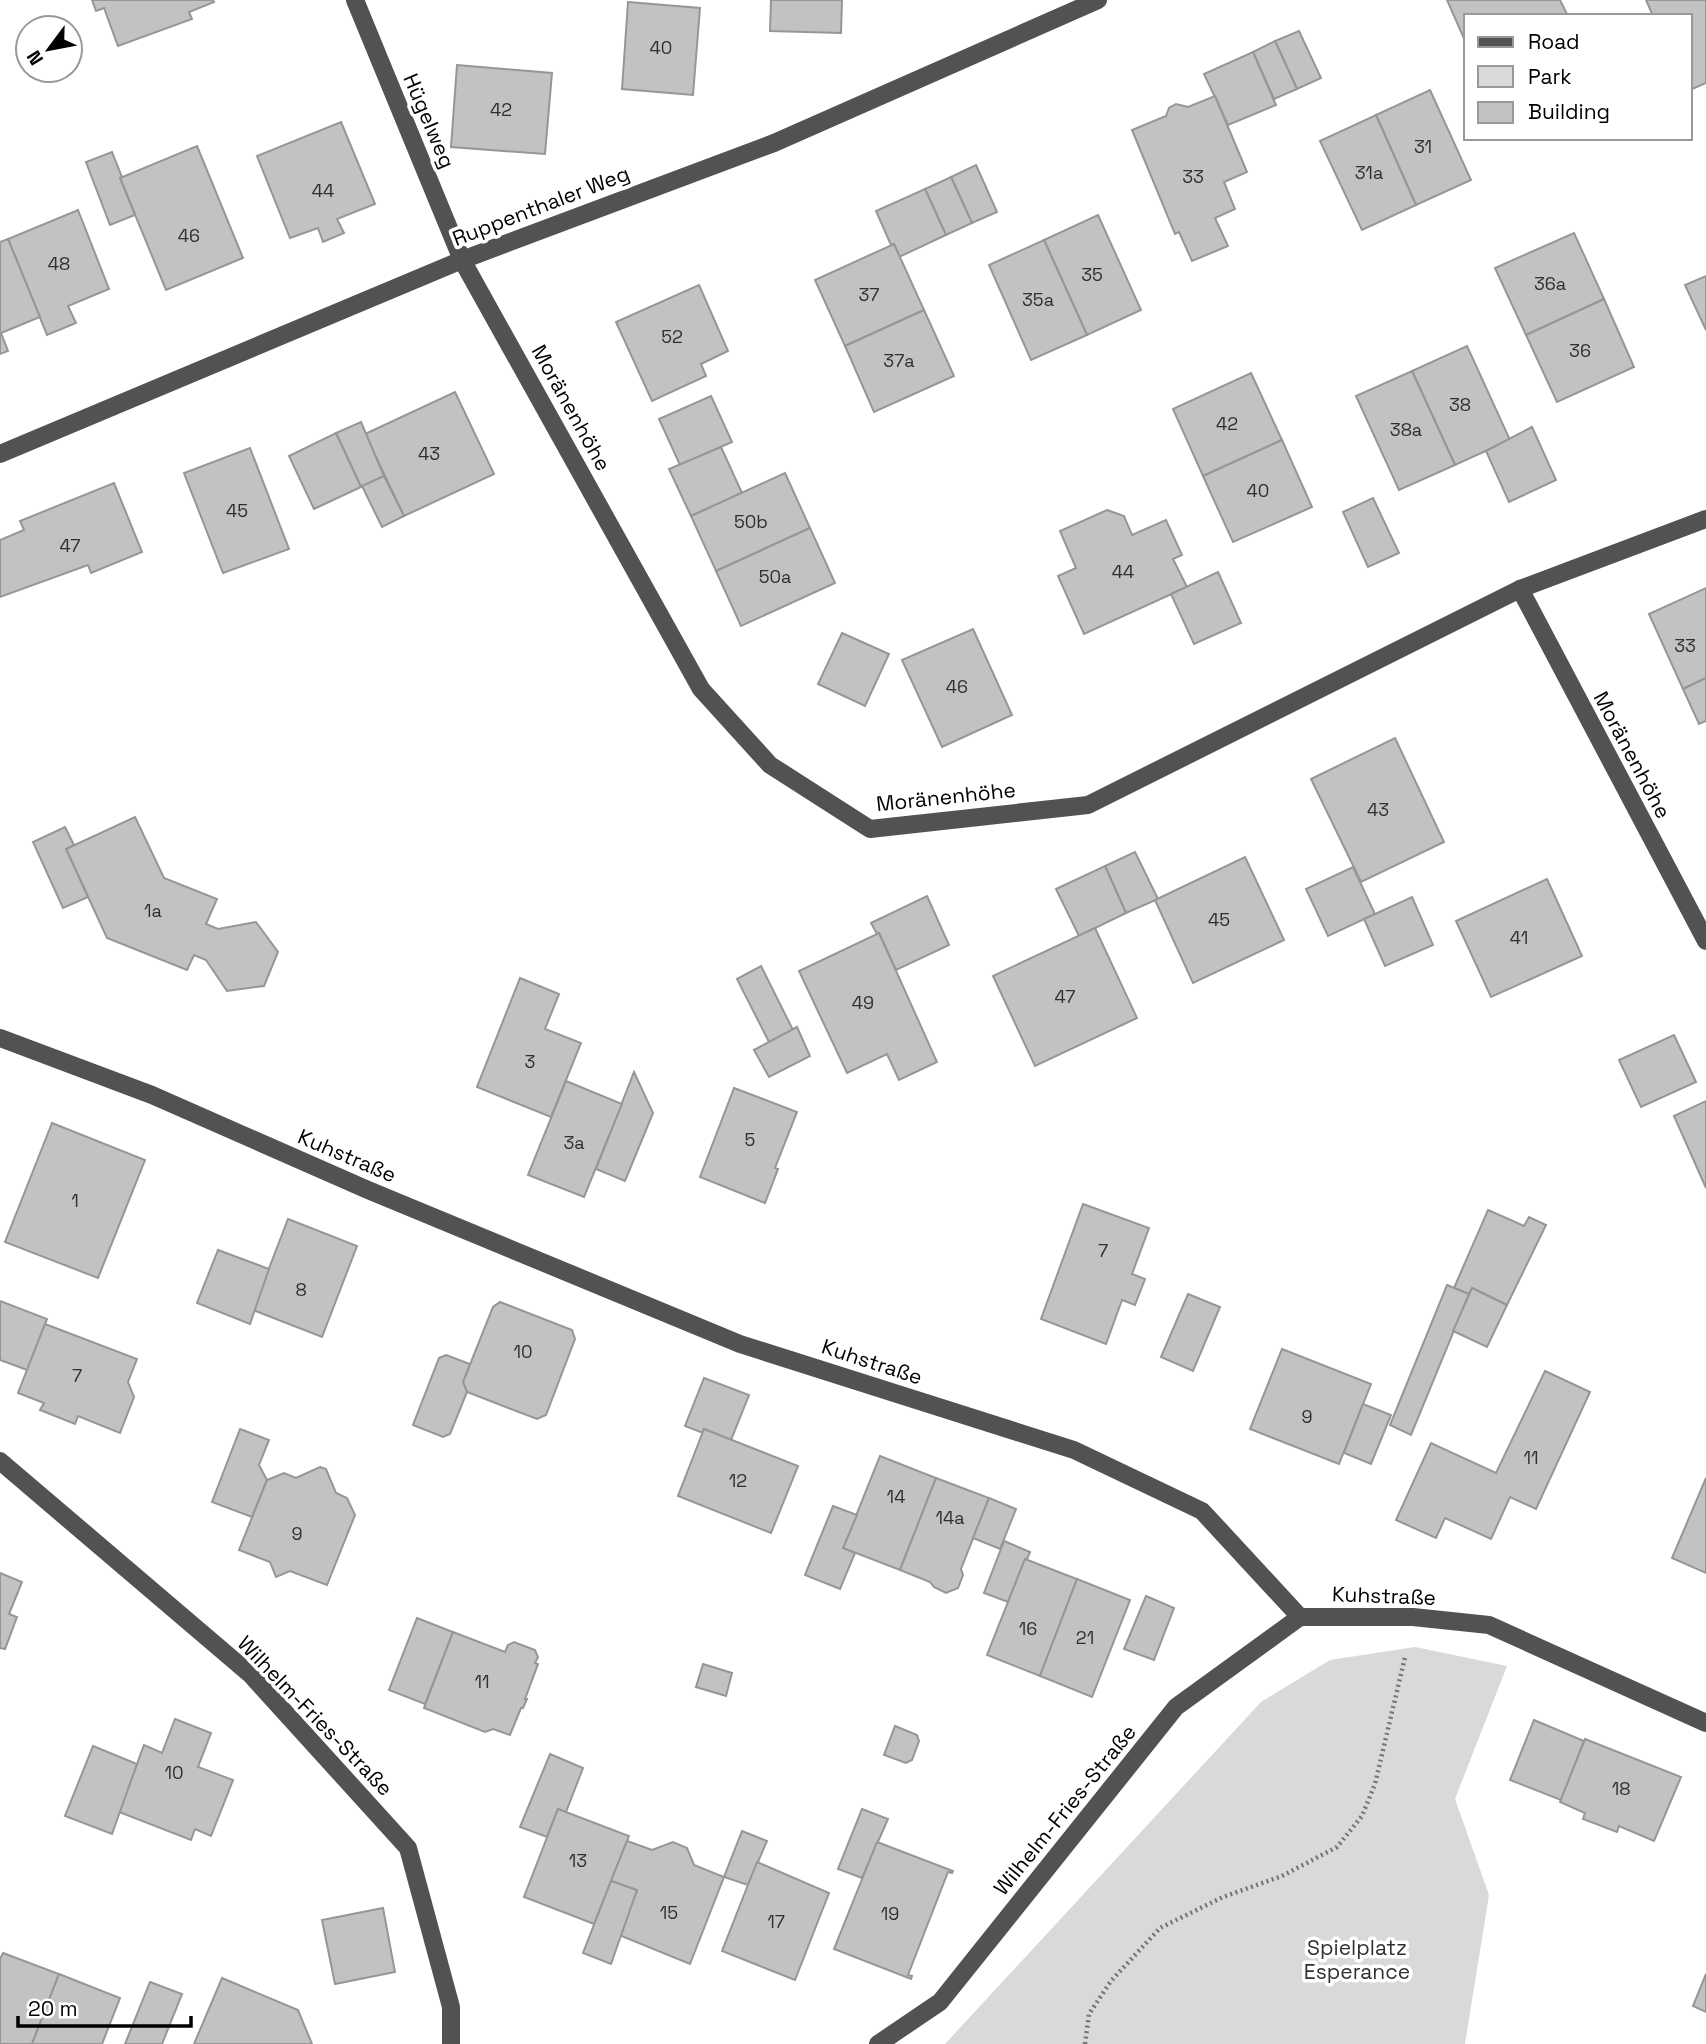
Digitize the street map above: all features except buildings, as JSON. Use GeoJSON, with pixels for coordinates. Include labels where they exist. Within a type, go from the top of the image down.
{"type":"FeatureCollection","features":[{"type":"Feature","properties":{"kind":"street","name":"Hügelweg"},"geometry":{"type":"LineString","coordinates":[[355,0],[462,260]]}},
{"type":"Feature","properties":{"kind":"street","name":"Ruppenthaler Weg"},"geometry":{"type":"LineString","coordinates":[[0,454],[462,260],[774,143],[1098,0]]}},
{"type":"Feature","properties":{"kind":"street","name":"Moränenhöhe"},"geometry":{"type":"LineString","coordinates":[[462,260],[701,689],[770,765],[870,829],[1088,805],[1520,589],[1706,519]]}},
{"type":"Feature","properties":{"kind":"street","name":"Moränenhöhe"},"geometry":{"type":"LineString","coordinates":[[1520,589],[1706,941]]}},
{"type":"Feature","properties":{"kind":"street","name":"Kuhstraße"},"geometry":{"type":"LineString","coordinates":[[0,1038],[152,1095],[368,1190],[740,1344],[1073,1450],[1202,1511],[1300,1617],[1413,1617],[1489,1625],[1706,1723]]}},
{"type":"Feature","properties":{"kind":"street","name":"Wilhelm-Fries-Straße"},"geometry":{"type":"LineString","coordinates":[[0,1461],[251,1675],[408,1848],[451,2007],[451,2044]]}},
{"type":"Feature","properties":{"kind":"street","name":"Wilhelm-Fries-Straße"},"geometry":{"type":"LineString","coordinates":[[878,2044],[940,2002],[1176,1707],[1300,1617]]}},
{"type":"Feature","properties":{"kind":"path"},"geometry":{"type":"LineString","coordinates":[[1086,2044],[1089,2014],[1111,1981],[1160,1928],[1223,1897],[1282,1876],[1337,1847],[1362,1816],[1375,1784],[1413,1617]]}},
{"type":"Feature","properties":{"kind":"green space","name":"Spielplatz Esperance"},"geometry":{"type":"Polygon","coordinates":[[[1415,1647],[1507,1666],[1455,1799],[1489,1895],[1465,2044],[945,2044],[1261,1702],[1330,1660],[1415,1647]]]}}]}
